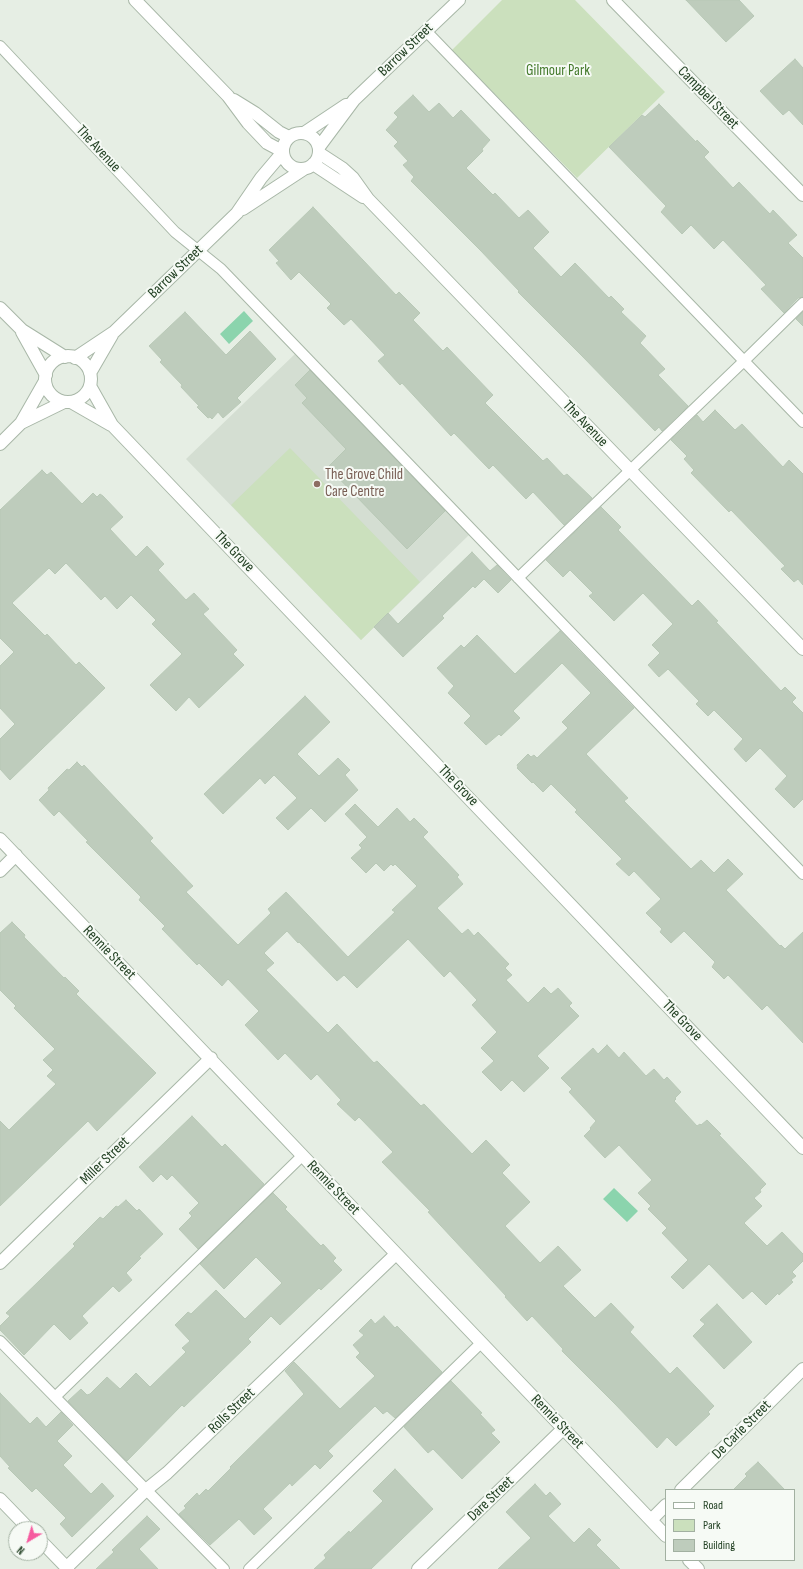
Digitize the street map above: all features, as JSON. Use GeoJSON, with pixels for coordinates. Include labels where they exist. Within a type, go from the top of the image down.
{"type":"FeatureCollection","features":[{"type":"Feature","properties":{"kind":"street"},"geometry":{"type":"LineString","coordinates":[[135,0],[228,96],[248,123],[267,143],[282,152]]}},
{"type":"Feature","properties":{"kind":"street","name":"Barrow Street"},"geometry":{"type":"LineString","coordinates":[[304,133],[354,100],[459,0]]}},
{"type":"Feature","properties":{"kind":"street","name":"Campbell Street"},"geometry":{"type":"LineString","coordinates":[[613,0],[803,195]]}},
{"type":"Feature","properties":{"kind":"street"},"geometry":{"type":"LineString","coordinates":[[228,96],[255,113],[279,132],[289,137]]}},
{"type":"Feature","properties":{"kind":"street","name":"Barrow Street"},"geometry":{"type":"LineString","coordinates":[[319,150],[354,100]]}},
{"type":"Feature","properties":{"kind":"street"},"geometry":{"type":"LineString","coordinates":[[299,133],[304,133],[314,138],[319,150],[309,166],[292,167],[284,158],[282,152],[285,141],[289,137],[299,133]]}},
{"type":"Feature","properties":{"kind":"street","name":"The Avenue"},"geometry":{"type":"LineString","coordinates":[[319,150],[353,178],[368,199],[803,649]]}},
{"type":"Feature","properties":{"kind":"street","name":"Barrow Street"},"geometry":{"type":"LineString","coordinates":[[237,213],[261,178],[282,152]]}},
{"type":"Feature","properties":{"kind":"street","name":"Barrow Street"},"geometry":{"type":"LineString","coordinates":[[70,357],[114,332],[237,213],[309,166]]}},
{"type":"Feature","properties":{"kind":"street","name":"The Avenue"},"geometry":{"type":"LineString","coordinates":[[309,166],[368,199]]}},
{"type":"Feature","properties":{"kind":"street"},"geometry":{"type":"LineString","coordinates":[[0,308],[22,330],[70,357],[82,361],[90,373],[90,386],[83,397],[67,402],[21,423]]}},
{"type":"Feature","properties":{"kind":"street"},"geometry":{"type":"LineString","coordinates":[[22,330],[45,378],[47,388],[57,399],[67,402]]}},
{"type":"Feature","properties":{"kind":"street","name":"Barrow Street"},"geometry":{"type":"LineString","coordinates":[[90,373],[114,332]]}},
{"type":"Feature","properties":{"kind":"street"},"geometry":{"type":"LineString","coordinates":[[0,444],[21,423],[45,378],[48,368],[52,363],[58,359],[70,357]]}},
{"type":"Feature","properties":{"kind":"street","name":"The Grove"},"geometry":{"type":"LineString","coordinates":[[90,386],[112,425],[803,1148]]}},
{"type":"Feature","properties":{"kind":"street","name":"The Grove"},"geometry":{"type":"LineString","coordinates":[[67,402],[112,425]]}},
{"type":"Feature","properties":{"kind":"street","name":"Rennie Street"},"geometry":{"type":"LineString","coordinates":[[0,839],[211,1058],[302,1156],[665,1535]]}},
{"type":"Feature","properties":{"kind":"street"},"geometry":{"type":"LineString","coordinates":[[0,870],[16,855]]}},
{"type":"Feature","properties":{"kind":"street","name":"Miller Street"},"geometry":{"type":"LineString","coordinates":[[0,1263],[211,1058]]}},
{"type":"Feature","properties":{"kind":"street","name":"Rolls Street"},"geometry":{"type":"LineString","coordinates":[[68,1568],[146,1490],[167,1473],[396,1254]]}},
{"type":"Feature","properties":{"kind":"street","name":"De Carle Street"},"geometry":{"type":"LineString","coordinates":[[682,1489],[803,1369]]}},
{"type":"Feature","properties":{"kind":"street","name":"Dare Street"},"geometry":{"type":"LineString","coordinates":[[418,1569],[564,1429]]}},
{"type":"Feature","properties":{"kind":"street"},"geometry":{"type":"LineString","coordinates":[[0,1499],[21,1521]]}},
{"type":"Feature","properties":{"kind":"street"},"geometry":{"type":"LineString","coordinates":[[651,1520],[665,1506]]}},
{"type":"Feature","properties":{"kind":"street"},"geometry":{"type":"LineString","coordinates":[[48,1548],[68,1568]]}},
{"type":"Feature","properties":{"kind":"street"},"geometry":{"type":"LineString","coordinates":[[690,1561],[698,1569]]}},
{"type":"Feature","properties":{"kind":"lane"},"geometry":{"type":"LineString","coordinates":[[426,31],[803,422]]}},
{"type":"Feature","properties":{"kind":"lane","name":"The Avenue"},"geometry":{"type":"LineString","coordinates":[[0,46],[175,232],[221,269],[803,874]]}},
{"type":"Feature","properties":{"kind":"lane"},"geometry":{"type":"LineString","coordinates":[[518,578],[803,303]]}},
{"type":"Feature","properties":{"kind":"lane"},"geometry":{"type":"LineString","coordinates":[[55,1397],[302,1156]]}},
{"type":"Feature","properties":{"kind":"lane"},"geometry":{"type":"LineString","coordinates":[[0,1341],[224,1569]]}},
{"type":"Feature","properties":{"kind":"lane"},"geometry":{"type":"LineString","coordinates":[[249,1569],[481,1343]]}},
{"type":"Feature","properties":{"kind":"shaded area"},"geometry":{"type":"Polygon","coordinates":[[[244,311],[253,321],[229,344],[220,334],[244,311]]]}},
{"type":"Feature","properties":{"kind":"shaded area","name":"The Grove Child Care Centre"},"geometry":{"type":"Polygon","coordinates":[[[296,353],[470,534],[361,640],[186,459],[296,353]]]}},
{"type":"Feature","properties":{"kind":"shaded area"},"geometry":{"type":"Polygon","coordinates":[[[614,1188],[638,1211],[627,1222],[603,1199],[614,1188]]]}},
{"type":"Feature","properties":{"kind":"green space","name":"Gilmour Park"},"geometry":{"type":"Polygon","coordinates":[[[502,0],[575,0],[665,92],[577,178],[452,50],[502,0]]]}},
{"type":"Feature","properties":{"kind":"green space"},"geometry":{"type":"Polygon","coordinates":[[[290,448],[420,582],[361,640],[231,505],[290,448]]]}},
{"type":"Feature","properties":{"kind":"building"},"geometry":{"type":"Polygon","coordinates":[[[686,0],[739,0],[754,16],[726,42],[686,0]]]}},
{"type":"Feature","properties":{"kind":"building"},"geometry":{"type":"Polygon","coordinates":[[[795,59],[803,68],[803,125],[789,110],[783,115],[760,91],[795,59]]]}},
{"type":"Feature","properties":{"kind":"building"},"geometry":{"type":"Polygon","coordinates":[[[413,95],[429,112],[439,103],[453,118],[461,110],[490,140],[482,149],[483,151],[466,168],[493,195],[495,193],[519,218],[528,210],[549,232],[533,248],[561,277],[575,263],[609,298],[611,296],[624,309],[621,312],[646,336],[640,343],[665,369],[658,375],[688,406],[662,431],[659,427],[655,431],[411,181],[414,177],[403,165],[408,161],[394,146],[398,142],[386,130],[398,117],[394,113],[413,95]]]}},
{"type":"Feature","properties":{"kind":"building"},"geometry":{"type":"Polygon","coordinates":[[[659,104],[696,142],[697,140],[709,152],[704,157],[733,188],[739,182],[770,214],[773,210],[797,235],[788,243],[803,258],[803,297],[798,298],[784,313],[761,289],[766,285],[723,240],[714,249],[691,225],[682,234],[661,212],[666,206],[609,147],[642,115],[645,117],[659,104]]]}},
{"type":"Feature","properties":{"kind":"building"},"geometry":{"type":"Polygon","coordinates":[[[313,207],[396,295],[399,292],[420,313],[413,320],[443,351],[447,347],[493,395],[485,403],[543,461],[547,458],[564,476],[567,474],[592,498],[564,525],[533,492],[526,499],[493,465],[489,469],[454,433],[451,436],[402,383],[400,385],[378,361],[385,355],[351,319],[344,325],[327,308],[331,304],[299,272],[291,280],[276,263],[279,261],[269,250],[313,207]]]}},
{"type":"Feature","properties":{"kind":"building"},"geometry":{"type":"Polygon","coordinates":[[[185,312],[226,355],[250,331],[276,359],[237,398],[241,402],[223,418],[218,412],[212,419],[210,417],[208,418],[181,387],[182,385],[160,362],[162,360],[149,346],[185,312]]]}},
{"type":"Feature","properties":{"kind":"building"},"geometry":{"type":"Polygon","coordinates":[[[803,312],[803,326],[796,319],[803,312]]]}},
{"type":"Feature","properties":{"kind":"building"},"geometry":{"type":"Polygon","coordinates":[[[310,370],[445,511],[407,549],[328,467],[346,449],[302,403],[307,398],[295,385],[310,370]]]}},
{"type":"Feature","properties":{"kind":"building"},"geometry":{"type":"Polygon","coordinates":[[[715,410],[735,430],[742,424],[783,467],[789,460],[803,474],[803,585],[798,579],[794,582],[781,569],[785,566],[731,510],[729,512],[691,473],[694,470],[684,459],[687,456],[671,440],[697,415],[703,422],[715,410]]]}},
{"type":"Feature","properties":{"kind":"building"},"geometry":{"type":"Polygon","coordinates":[[[42,470],[47,475],[51,472],[82,504],[93,493],[97,497],[100,494],[103,496],[123,517],[110,529],[136,557],[147,546],[164,564],[158,570],[186,600],[194,593],[209,609],[203,614],[237,650],[233,654],[244,665],[199,708],[189,697],[176,711],[150,685],[182,654],[152,624],[156,620],[131,595],[117,609],[105,596],[101,600],[66,563],[55,574],[49,568],[12,603],[45,636],[47,634],[76,665],[79,662],[105,688],[10,780],[0,769],[0,739],[15,724],[0,708],[0,666],[14,652],[0,638],[0,510],[42,470]]]}},
{"type":"Feature","properties":{"kind":"building"},"geometry":{"type":"Polygon","coordinates":[[[601,507],[621,527],[618,530],[692,606],[698,600],[718,621],[716,622],[781,691],[785,687],[796,698],[792,702],[803,713],[803,799],[794,808],[775,789],[787,776],[760,748],[746,762],[734,749],[743,739],[714,710],[708,716],[696,704],[699,701],[668,669],[659,677],[648,665],[660,653],[652,645],[673,624],[643,593],[614,621],[589,596],[593,593],[570,570],[563,577],[546,560],[601,507]]]}},
{"type":"Feature","properties":{"kind":"building"},"geometry":{"type":"Polygon","coordinates":[[[472,552],[490,571],[497,565],[511,580],[498,593],[484,579],[475,588],[473,586],[442,616],[444,618],[403,657],[374,627],[388,613],[398,624],[472,552]]]}},
{"type":"Feature","properties":{"kind":"building"},"geometry":{"type":"Polygon","coordinates":[[[560,631],[634,708],[586,754],[628,798],[624,801],[691,869],[701,860],[714,873],[728,859],[743,874],[726,890],[780,946],[781,945],[785,949],[803,932],[803,1043],[767,1005],[762,1010],[728,975],[724,979],[712,967],[715,962],[684,931],[671,943],[660,932],[662,929],[646,913],[661,899],[634,871],[629,876],[616,864],[622,859],[575,812],[577,810],[551,784],[543,792],[517,768],[517,765],[528,754],[531,757],[534,755],[537,758],[568,728],[562,722],[591,693],[562,663],[513,711],[520,718],[501,736],[499,734],[486,745],[464,723],[471,716],[448,693],[454,686],[437,668],[461,645],[464,648],[477,635],[515,674],[560,631]]]}},
{"type":"Feature","properties":{"kind":"building"},"geometry":{"type":"Polygon","coordinates":[[[305,696],[330,722],[297,754],[319,776],[338,758],[350,770],[345,775],[358,790],[325,822],[311,808],[288,830],[276,818],[297,798],[274,775],[265,784],[260,778],[223,814],[204,794],[305,696]]]}},
{"type":"Feature","properties":{"kind":"building"},"geometry":{"type":"Polygon","coordinates":[[[77,762],[82,767],[84,765],[153,838],[150,841],[193,886],[186,892],[238,945],[271,913],[268,909],[286,892],[348,957],[395,912],[392,910],[417,886],[395,864],[393,866],[391,864],[384,871],[376,863],[366,873],[351,858],[362,848],[359,845],[367,837],[345,814],[355,804],[378,827],[397,808],[410,822],[414,818],[428,832],[423,837],[459,875],[457,877],[463,884],[437,908],[462,934],[468,929],[474,936],[478,932],[509,964],[505,968],[512,975],[506,980],[528,1003],[544,987],[551,994],[558,988],[572,1003],[569,1006],[579,1016],[537,1056],[549,1068],[524,1092],[512,1080],[501,1091],[482,1072],[494,1061],[481,1048],[497,1032],[472,1005],[477,1000],[450,971],[444,977],[408,939],[357,988],[344,975],[337,981],[287,931],[264,953],[274,963],[266,970],[328,1033],[337,1024],[374,1063],[377,1061],[421,1106],[424,1104],[472,1154],[486,1140],[510,1165],[502,1173],[530,1202],[505,1226],[540,1263],[558,1246],[581,1270],[563,1286],[595,1318],[611,1303],[634,1327],[630,1332],[670,1374],[677,1367],[714,1406],[708,1412],[710,1414],[676,1446],[667,1437],[657,1448],[562,1351],[563,1349],[532,1316],[527,1321],[505,1297],[506,1296],[428,1212],[430,1211],[382,1162],[393,1152],[359,1117],[355,1121],[337,1104],[341,1100],[317,1074],[311,1080],[285,1053],[278,1060],[245,1025],[259,1011],[228,979],[222,986],[199,963],[197,965],[162,929],[165,926],[139,900],[141,897],[86,842],[88,841],[59,811],[54,816],[39,800],[49,790],[48,788],[67,769],[69,770],[77,762]]]}},
{"type":"Feature","properties":{"kind":"building"},"geometry":{"type":"Polygon","coordinates":[[[12,922],[25,935],[24,937],[64,978],[65,977],[79,991],[76,994],[156,1073],[97,1131],[88,1121],[0,1206],[0,1121],[9,1130],[56,1084],[47,1076],[53,1070],[43,1060],[55,1049],[14,1008],[16,1006],[0,990],[0,933],[12,922]]]}},
{"type":"Feature","properties":{"kind":"building"},"geometry":{"type":"Polygon","coordinates":[[[607,1045],[619,1058],[624,1052],[646,1076],[654,1069],[664,1080],[667,1077],[681,1092],[674,1101],[697,1126],[700,1124],[701,1125],[707,1120],[721,1134],[719,1135],[766,1184],[760,1190],[761,1192],[754,1198],[762,1206],[744,1223],[767,1246],[782,1232],[803,1254],[803,1261],[792,1272],[796,1276],[791,1280],[793,1282],[779,1295],[778,1293],[766,1305],[752,1291],[743,1299],[709,1264],[683,1289],[671,1277],[688,1260],[662,1233],[667,1228],[648,1209],[651,1206],[638,1193],[652,1180],[619,1145],[605,1158],[584,1136],[596,1121],[569,1092],[572,1089],[561,1078],[593,1048],[598,1054],[607,1045]]]}},
{"type":"Feature","properties":{"kind":"building"},"geometry":{"type":"Polygon","coordinates":[[[192,1116],[222,1147],[225,1144],[264,1184],[198,1249],[179,1229],[192,1216],[189,1213],[199,1203],[172,1175],[167,1180],[161,1174],[153,1182],[139,1167],[192,1116]]]}},
{"type":"Feature","properties":{"kind":"building"},"geometry":{"type":"Polygon","coordinates":[[[273,1193],[287,1207],[285,1209],[321,1246],[323,1244],[336,1258],[333,1261],[342,1270],[321,1290],[319,1288],[280,1325],[271,1316],[248,1339],[251,1342],[184,1407],[182,1405],[127,1461],[68,1401],[81,1389],[87,1395],[90,1394],[107,1377],[120,1389],[136,1373],[150,1387],[186,1352],[182,1348],[190,1341],[175,1325],[188,1312],[191,1314],[216,1290],[245,1319],[282,1283],[256,1257],[224,1289],[200,1264],[273,1193]]]}},
{"type":"Feature","properties":{"kind":"building"},"geometry":{"type":"Polygon","coordinates":[[[126,1200],[137,1211],[139,1209],[163,1234],[139,1257],[141,1258],[126,1273],[132,1280],[119,1292],[113,1286],[82,1316],[88,1323],[70,1340],[54,1324],[24,1355],[0,1330],[0,1326],[10,1316],[6,1313],[75,1246],[73,1244],[100,1217],[103,1219],[116,1206],[118,1207],[126,1200]]]}},
{"type":"Feature","properties":{"kind":"building"},"geometry":{"type":"Polygon","coordinates":[[[717,1304],[752,1342],[724,1369],[693,1336],[705,1324],[700,1320],[717,1304]]]}},
{"type":"Feature","properties":{"kind":"building"},"geometry":{"type":"Polygon","coordinates":[[[384,1316],[395,1328],[397,1326],[442,1372],[395,1418],[387,1411],[383,1414],[375,1406],[328,1451],[333,1456],[320,1469],[315,1464],[292,1486],[290,1483],[263,1509],[272,1518],[254,1535],[239,1519],[210,1545],[179,1514],[186,1508],[184,1506],[197,1493],[199,1496],[206,1489],[208,1491],[231,1468],[230,1467],[304,1394],[285,1371],[294,1362],[340,1409],[375,1376],[356,1357],[360,1353],[353,1345],[364,1335],[359,1331],[371,1319],[375,1324],[384,1316]]]}},
{"type":"Feature","properties":{"kind":"building"},"geometry":{"type":"Polygon","coordinates":[[[451,1381],[482,1413],[480,1414],[495,1430],[491,1433],[500,1442],[462,1479],[433,1449],[428,1453],[404,1427],[451,1381]]]}},
{"type":"Feature","properties":{"kind":"building"},"geometry":{"type":"Polygon","coordinates":[[[0,1393],[30,1424],[37,1417],[46,1427],[61,1412],[73,1425],[57,1441],[72,1456],[63,1465],[91,1494],[102,1483],[114,1496],[72,1537],[60,1524],[66,1518],[36,1488],[32,1492],[8,1468],[10,1467],[0,1456],[0,1393]]]}},
{"type":"Feature","properties":{"kind":"building"},"geometry":{"type":"Polygon","coordinates":[[[758,1462],[784,1489],[734,1489],[747,1476],[745,1474],[758,1462]]]}},
{"type":"Feature","properties":{"kind":"building"},"geometry":{"type":"Polygon","coordinates":[[[395,1469],[433,1509],[371,1569],[314,1569],[326,1558],[324,1555],[349,1531],[350,1533],[383,1501],[373,1491],[395,1469]]]}},
{"type":"Feature","properties":{"kind":"building"},"geometry":{"type":"Polygon","coordinates":[[[535,1484],[546,1496],[550,1492],[561,1504],[548,1516],[574,1543],[589,1528],[601,1540],[596,1545],[620,1569],[498,1569],[531,1538],[506,1512],[535,1484]]]}},
{"type":"Feature","properties":{"kind":"building"},"geometry":{"type":"Polygon","coordinates":[[[147,1516],[160,1529],[139,1549],[158,1569],[96,1569],[114,1552],[112,1550],[147,1516]]]}},
{"type":"Feature","properties":{"kind":"place","name":"The Grove Child Care Centre"},"geometry":{"type":"Point","coordinates":[317,484]}}]}
